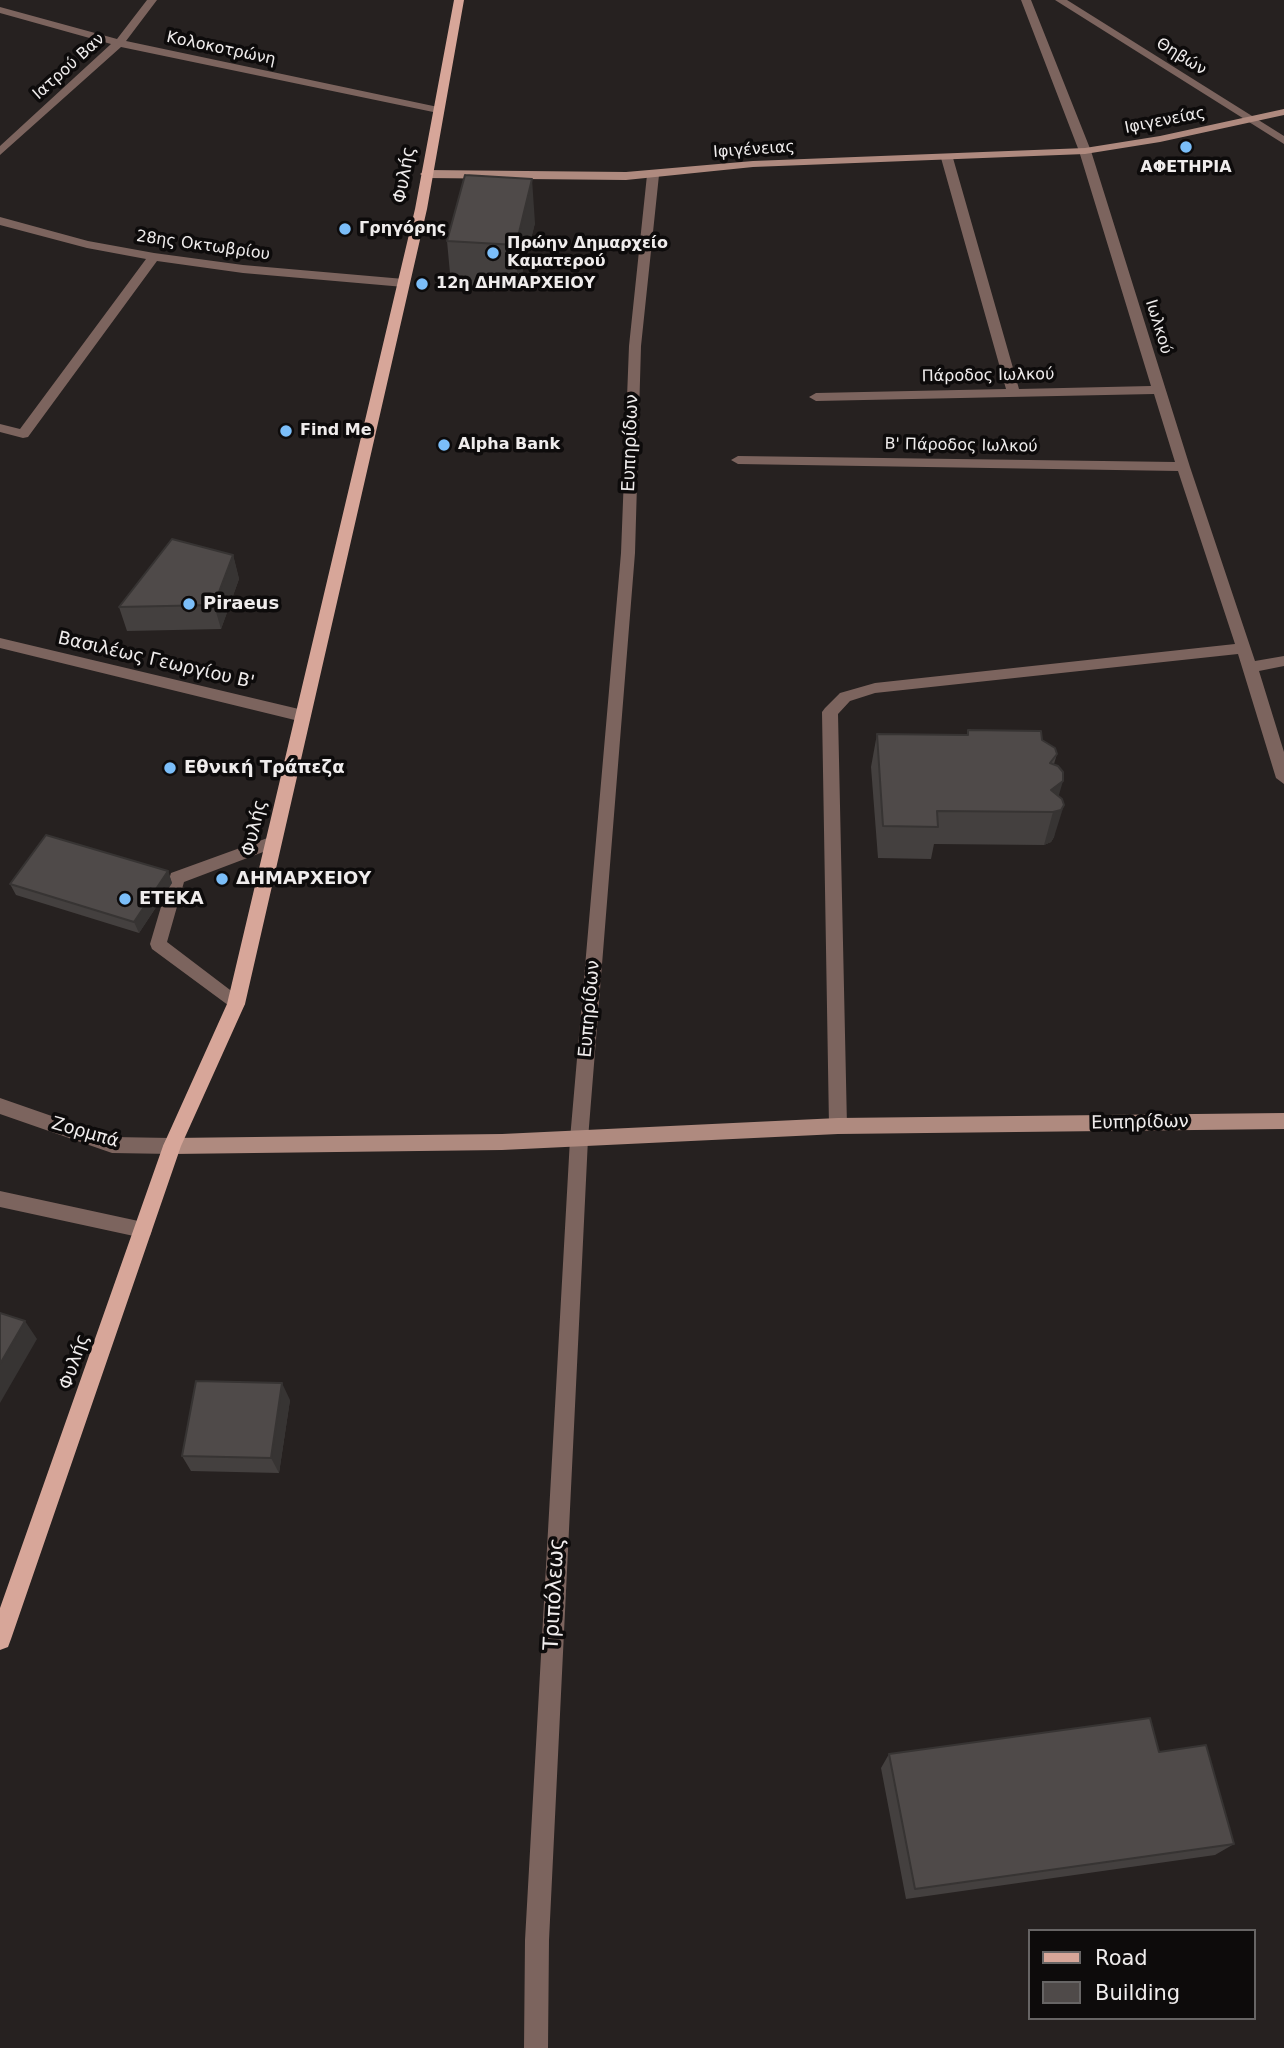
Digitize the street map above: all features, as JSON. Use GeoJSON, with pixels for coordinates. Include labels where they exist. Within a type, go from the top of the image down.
{"type":"FeatureCollection","features":[{"type":"Feature","properties":{"kind":"main road","name":"Φυλής"},"geometry":{"type":"LineString","coordinates":[[0,1639],[172,1146],[236,1003],[404,283],[459,0]]}},
{"type":"Feature","properties":{"kind":"street","name":"Ιατρού Βαν"},"geometry":{"type":"LineString","coordinates":[[0,152],[119,43],[152,0]]}},
{"type":"Feature","properties":{"kind":"street","name":"Ιωλκού"},"geometry":{"type":"LineString","coordinates":[[1026,0],[1085,151],[1183,467],[1244,648],[1284,778]]}},
{"type":"Feature","properties":{"kind":"street","name":"Θηβών"},"geometry":{"type":"LineString","coordinates":[[1060,0],[1284,141]]}},
{"type":"Feature","properties":{"kind":"street","name":"Κολοκοτρώνη"},"geometry":{"type":"LineString","coordinates":[[0,10],[119,43],[438,110]]}},
{"type":"Feature","properties":{"kind":"street"},"geometry":{"type":"LineString","coordinates":[[1249,119],[1284,112]]}},
{"type":"Feature","properties":{"kind":"street","name":"Ιφιγενείας"},"geometry":{"type":"LineString","coordinates":[[1085,151],[1160,139],[1249,119]]}},
{"type":"Feature","properties":{"kind":"street","name":"Ιφιγένειας"},"geometry":{"type":"LineString","coordinates":[[426,174],[653,175],[753,164],[1085,151]]}},
{"type":"Feature","properties":{"kind":"street"},"geometry":{"type":"LineString","coordinates":[[947,158],[1014,393]]}},
{"type":"Feature","properties":{"kind":"street","name":"Ευπηρίδων"},"geometry":{"type":"LineString","coordinates":[[653,175],[635,346],[628,553],[579,1139],[838,1126],[1284,1121]]}},
{"type":"Feature","properties":{"kind":"street","name":"28ης Οκτωβρίου"},"geometry":{"type":"LineString","coordinates":[[0,221],[87,244],[154,257],[243,269],[404,283]]}},
{"type":"Feature","properties":{"kind":"street"},"geometry":{"type":"LineString","coordinates":[[0,428],[23,434],[154,257]]}},
{"type":"Feature","properties":{"kind":"street","name":"Πάροδος Ιωλκού"},"geometry":{"type":"LineString","coordinates":[[816,397],[1160,390]]}},
{"type":"Feature","properties":{"kind":"street","name":"Β' Πάροδος Ιωλκού"},"geometry":{"type":"LineString","coordinates":[[738,460],[1183,467]]}},
{"type":"Feature","properties":{"kind":"street","name":"Βασιλέως Γεωργίου Β'"},"geometry":{"type":"LineString","coordinates":[[0,643],[303,716]]}},
{"type":"Feature","properties":{"kind":"street"},"geometry":{"type":"LineString","coordinates":[[838,1126],[830,712],[845,697],[875,688],[1244,648]]}},
{"type":"Feature","properties":{"kind":"street"},"geometry":{"type":"LineString","coordinates":[[1250,667],[1284,661]]}},
{"type":"Feature","properties":{"kind":"street"},"geometry":{"type":"LineString","coordinates":[[236,1003],[158,944],[177,878],[273,842]]}},
{"type":"Feature","properties":{"kind":"street","name":"Ζορμπά"},"geometry":{"type":"LineString","coordinates":[[0,1106],[112,1145],[172,1146]]}},
{"type":"Feature","properties":{"kind":"street"},"geometry":{"type":"LineString","coordinates":[[172,1146],[579,1139]]}},
{"type":"Feature","properties":{"kind":"street","name":"Τριπόλεως"},"geometry":{"type":"LineString","coordinates":[[536,2048],[537,1940],[579,1139]]}},
{"type":"Feature","properties":{"kind":"street"},"geometry":{"type":"LineString","coordinates":[[0,1199],[143,1230]]}},
{"type":"Feature","properties":{"kind":"building"},"geometry":{"type":"Polygon","coordinates":[[[465,175],[532,179],[516,245],[447,241],[465,175]]]}},
{"type":"Feature","properties":{"kind":"building"},"geometry":{"type":"Polygon","coordinates":[[[172,539],[233,555],[214,605],[119,607],[172,539]]]}},
{"type":"Feature","properties":{"kind":"building"},"geometry":{"type":"Polygon","coordinates":[[[968,730],[1041,731],[1042,740],[1055,748],[1057,754],[1050,763],[1063,772],[1063,781],[1051,790],[1062,799],[1064,805],[1061,810],[937,811],[938,827],[883,826],[877,734],[968,735],[968,730]]]}},
{"type":"Feature","properties":{"kind":"building"},"geometry":{"type":"Polygon","coordinates":[[[46,835],[168,871],[134,922],[10,884],[46,835]]]}},
{"type":"Feature","properties":{"kind":"building"},"geometry":{"type":"Polygon","coordinates":[[[0,1313],[25,1321],[0,1364],[0,1313]]]}},
{"type":"Feature","properties":{"kind":"building"},"geometry":{"type":"Polygon","coordinates":[[[196,1381],[282,1383],[271,1458],[182,1456],[196,1381]]]}},
{"type":"Feature","properties":{"kind":"building"},"geometry":{"type":"Polygon","coordinates":[[[1150,1718],[1159,1752],[1206,1745],[1234,1844],[915,1889],[889,1754],[1150,1718]]]}},
{"type":"Feature","properties":{"kind":"place","name":"ΑΦΕΤΗΡΙΑ"},"geometry":{"type":"Point","coordinates":[1186,147]}},
{"type":"Feature","properties":{"kind":"place","name":"Γρηγόρης"},"geometry":{"type":"Point","coordinates":[345,229]}},
{"type":"Feature","properties":{"kind":"place","name":"Πρώην Δημαρχείο Καματερού"},"geometry":{"type":"Point","coordinates":[493,253]}},
{"type":"Feature","properties":{"kind":"place","name":"12η ΔΗΜΑΡΧΕΙΟΥ"},"geometry":{"type":"Point","coordinates":[422,284]}},
{"type":"Feature","properties":{"kind":"place","name":"Find Me"},"geometry":{"type":"Point","coordinates":[286,431]}},
{"type":"Feature","properties":{"kind":"place","name":"Alpha Bank"},"geometry":{"type":"Point","coordinates":[444,445]}},
{"type":"Feature","properties":{"kind":"place","name":"Piraeus"},"geometry":{"type":"Point","coordinates":[189,604]}},
{"type":"Feature","properties":{"kind":"place","name":"Εθνική Τράπεζα"},"geometry":{"type":"Point","coordinates":[170,768]}},
{"type":"Feature","properties":{"kind":"place","name":"ΔΗΜΑΡΧΕΙΟΥ"},"geometry":{"type":"Point","coordinates":[222,879]}},
{"type":"Feature","properties":{"kind":"place","name":"ΕΤΕΚΑ"},"geometry":{"type":"Point","coordinates":[125,899]}}]}
